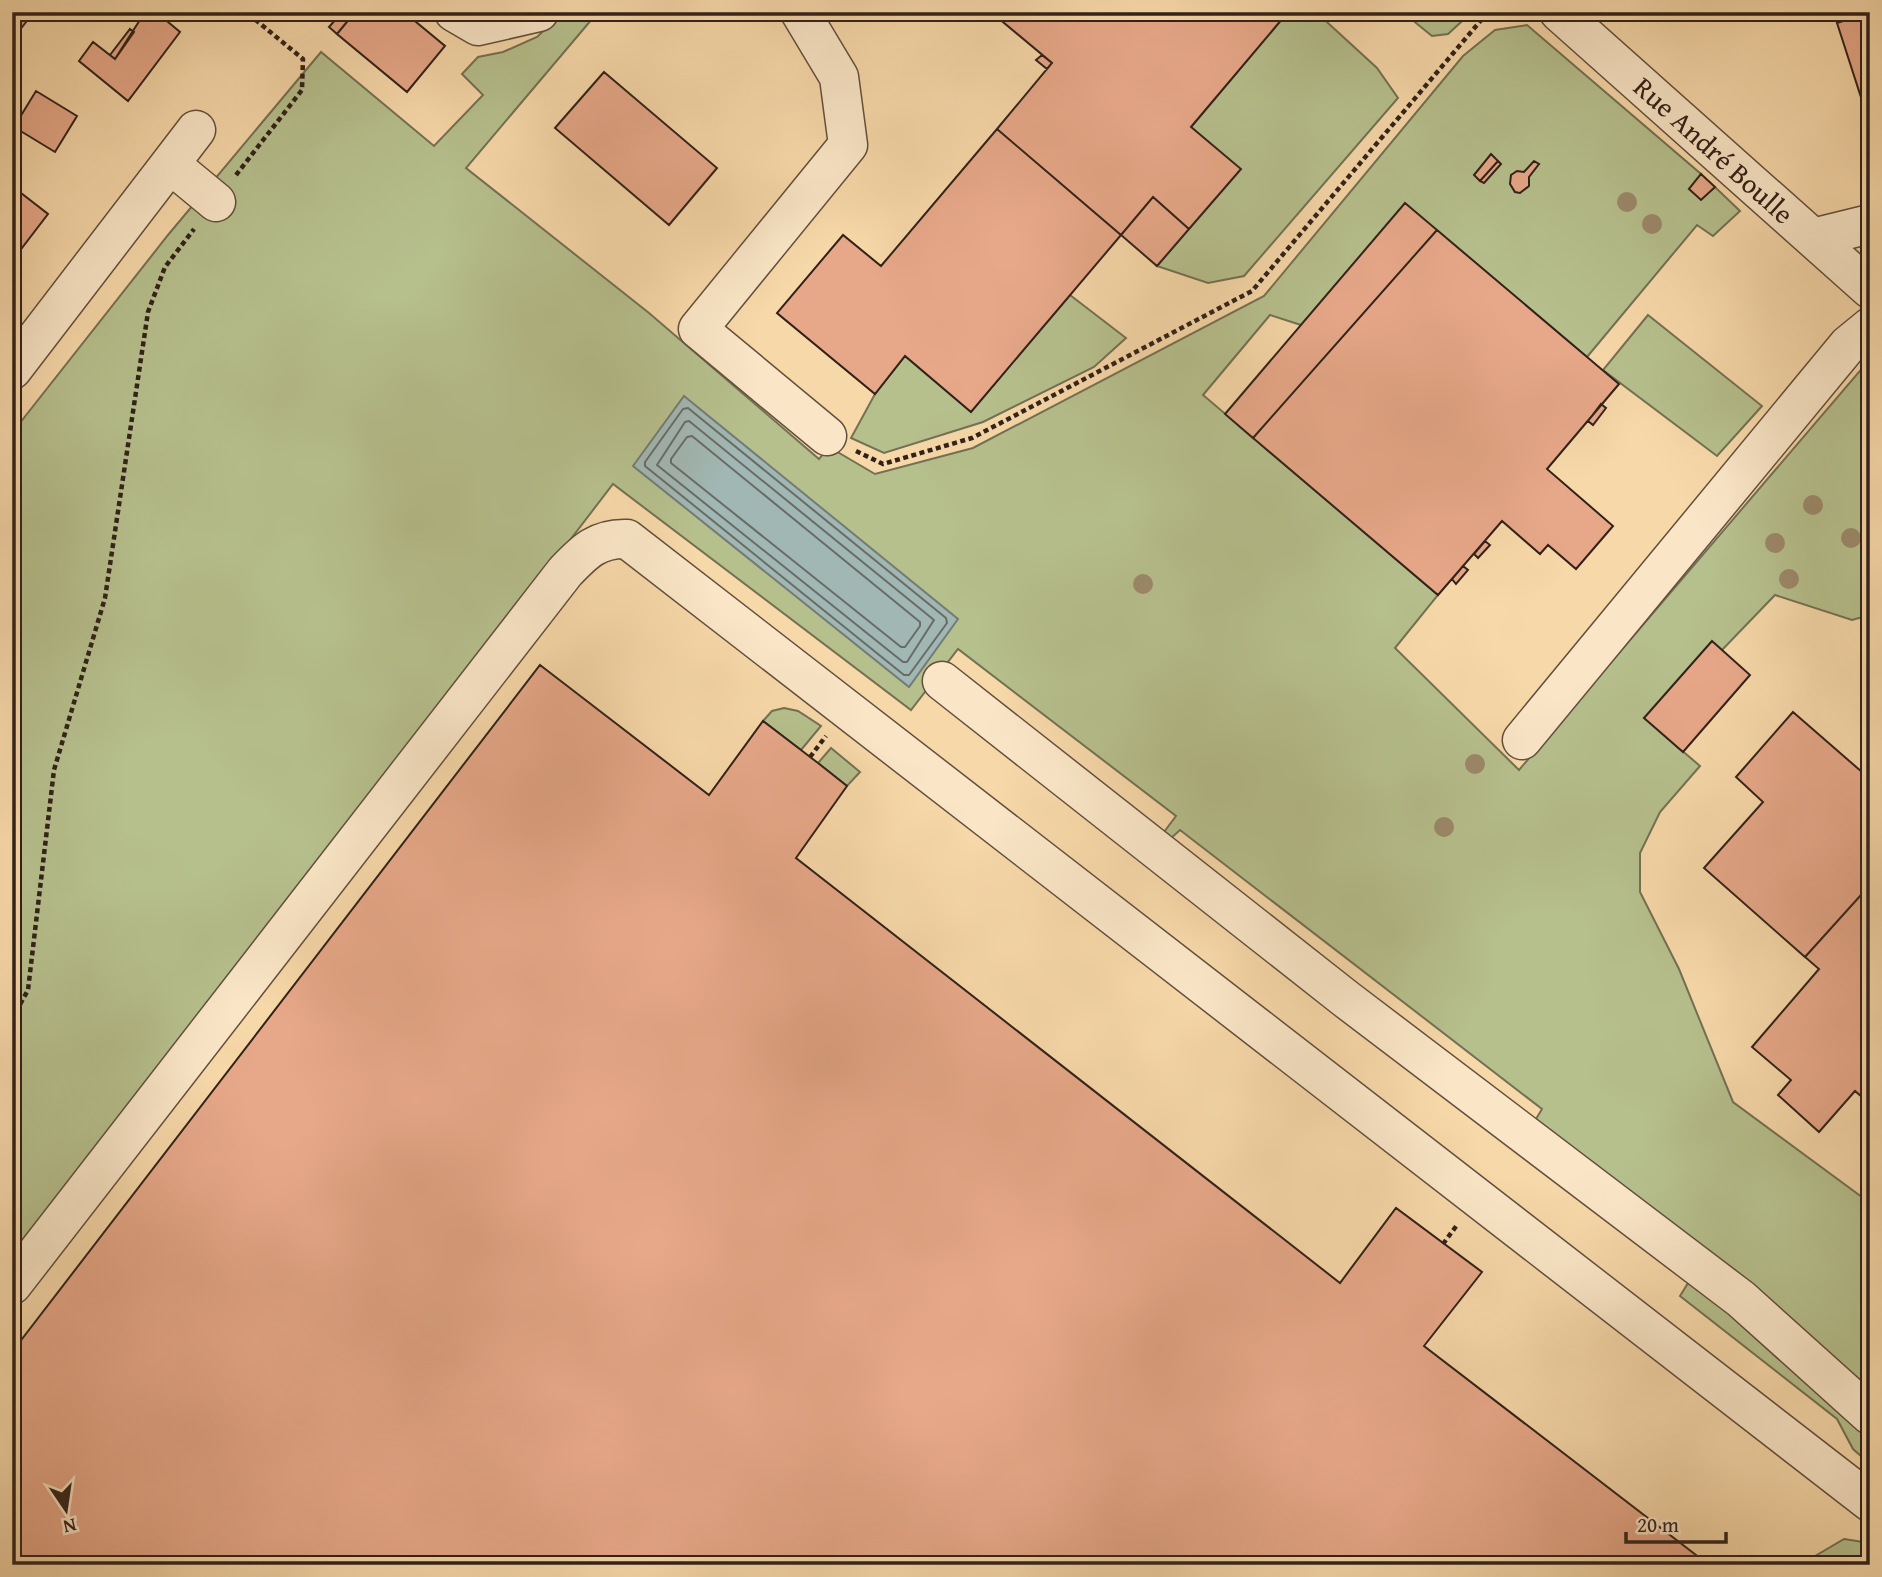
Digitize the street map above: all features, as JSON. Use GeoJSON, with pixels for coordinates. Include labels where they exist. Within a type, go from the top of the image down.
{"type":"FeatureCollection","features":[{"type":"Feature","properties":{"kind":"street"},"geometry":{"type":"LineString","coordinates":[[454,12],[478,26],[539,12]]}},
{"type":"Feature","properties":{"kind":"street"},"geometry":{"type":"LineString","coordinates":[[800,12],[839,77],[848,145],[698,329],[827,436]]}},
{"type":"Feature","properties":{"kind":"street","name":"Rue André Boulle"},"geometry":{"type":"LineString","coordinates":[[1559,12],[1870,289]]}},
{"type":"Feature","properties":{"kind":"street"},"geometry":{"type":"LineString","coordinates":[[12,370],[196,130]]}},
{"type":"Feature","properties":{"kind":"street"},"geometry":{"type":"LineString","coordinates":[[170,164],[216,202]]}},
{"type":"Feature","properties":{"kind":"street"},"geometry":{"type":"LineString","coordinates":[[1813,238],[1870,224]]}},
{"type":"Feature","properties":{"kind":"street"},"geometry":{"type":"LineString","coordinates":[[1522,740],[1848,345],[1870,327]]}},
{"type":"Feature","properties":{"kind":"street"},"geometry":{"type":"LineString","coordinates":[[12,1285],[565,572],[589,547],[611,539],[627,539],[1870,1502]]}},
{"type":"Feature","properties":{"kind":"street"},"geometry":{"type":"LineString","coordinates":[[942,681],[1346,999],[1741,1299],[1870,1415]]}},
{"type":"Feature","properties":{"kind":"path"},"geometry":{"type":"LineString","coordinates":[[12,1019],[28,990],[54,770],[105,598],[148,312],[165,267],[302,90],[303,59],[246,12]]}},
{"type":"Feature","properties":{"kind":"path"},"geometry":{"type":"LineString","coordinates":[[827,436],[883,464],[972,438],[1252,291],[1488,12]]}},
{"type":"Feature","properties":{"kind":"path"},"geometry":{"type":"LineString","coordinates":[[1443,1244],[1464,1216]]}},
{"type":"Feature","properties":{"kind":"green space"},"geometry":{"type":"Polygon","coordinates":[[[564,12],[598,12],[466,168],[649,313],[819,459],[829,447],[875,474],[973,448],[1264,296],[1463,56],[1495,30],[1527,25],[1701,174],[1689,189],[1701,199],[1715,187],[1740,211],[1713,236],[1697,225],[1587,357],[1405,204],[1301,325],[1270,315],[1203,395],[1438,595],[1395,648],[1519,770],[1864,366],[1870,364],[1870,615],[1852,620],[1775,595],[1722,650],[1644,718],[1700,766],[1660,812],[1640,853],[1640,892],[1679,969],[1733,1102],[1870,1203],[1870,1397],[1679,1229],[1536,1119],[1542,1109],[1180,830],[1169,840],[1164,832],[1176,816],[958,649],[911,710],[613,484],[12,1267],[12,433],[168,235],[321,52],[434,146],[483,95],[462,74],[478,57],[503,52],[537,37],[564,12]]]}},
{"type":"Feature","properties":{"kind":"green space"},"geometry":{"type":"Polygon","coordinates":[[[1288,12],[1316,12],[1377,68],[1398,98],[1244,276],[1208,283],[1157,266],[1240,169],[1191,127],[1288,12]]]}},
{"type":"Feature","properties":{"kind":"green space"},"geometry":{"type":"Polygon","coordinates":[[[1409,12],[1472,12],[1448,34],[1432,36],[1411,19],[1409,12]]]}},
{"type":"Feature","properties":{"kind":"green space"},"geometry":{"type":"Polygon","coordinates":[[[1070,295],[1126,338],[1094,367],[983,422],[884,453],[851,438],[875,394],[905,356],[971,411],[1070,295]]]}},
{"type":"Feature","properties":{"kind":"green space"},"geometry":{"type":"Polygon","coordinates":[[[1648,315],[1762,406],[1717,456],[1603,370],[1648,315]]]}},
{"type":"Feature","properties":{"kind":"green space"},"geometry":{"type":"Polygon","coordinates":[[[784,708],[798,711],[821,726],[801,750],[763,721],[772,711],[784,708]]]}},
{"type":"Feature","properties":{"kind":"green space"},"geometry":{"type":"Polygon","coordinates":[[[831,748],[860,772],[847,786],[818,763],[831,748]]]}},
{"type":"Feature","properties":{"kind":"green space"},"geometry":{"type":"Polygon","coordinates":[[[1693,1275],[1870,1432],[1870,1464],[1853,1449],[1837,1419],[1680,1296],[1693,1275]]]}},
{"type":"Feature","properties":{"kind":"green space"},"geometry":{"type":"Polygon","coordinates":[[[1844,1539],[1870,1543],[1870,1565],[1800,1565],[1844,1539]]]}},
{"type":"Feature","properties":{"kind":"water"},"geometry":{"type":"Polygon","coordinates":[[[684,396],[958,619],[909,687],[633,466],[684,396]]]}},
{"type":"Feature","properties":{"kind":"building"},"geometry":{"type":"Polygon","coordinates":[[[12,12],[34,12],[15,36],[12,34],[12,12]]]}},
{"type":"Feature","properties":{"kind":"building"},"geometry":{"type":"Polygon","coordinates":[[[145,12],[156,12],[180,32],[128,101],[79,61],[93,42],[115,59],[145,12]]]}},
{"type":"Feature","properties":{"kind":"building"},"geometry":{"type":"Polygon","coordinates":[[[342,12],[355,12],[337,34],[329,27],[342,12]]]}},
{"type":"Feature","properties":{"kind":"building"},"geometry":{"type":"Polygon","coordinates":[[[355,12],[404,12],[445,46],[407,92],[337,34],[355,12]]]}},
{"type":"Feature","properties":{"kind":"building"},"geometry":{"type":"Polygon","coordinates":[[[991,12],[1288,12],[1191,127],[1241,169],[1189,229],[1153,197],[1121,235],[997,129],[1052,63],[991,12]]]}},
{"type":"Feature","properties":{"kind":"building"},"geometry":{"type":"Polygon","coordinates":[[[1870,12],[1870,118],[1868,119],[1837,23],[1870,12]]]}},
{"type":"Feature","properties":{"kind":"building"},"geometry":{"type":"Polygon","coordinates":[[[130,29],[134,32],[115,59],[110,55],[130,29]]]}},
{"type":"Feature","properties":{"kind":"building"},"geometry":{"type":"Polygon","coordinates":[[[1042,55],[1052,63],[1047,69],[1036,60],[1042,55]]]}},
{"type":"Feature","properties":{"kind":"building"},"geometry":{"type":"Polygon","coordinates":[[[604,72],[717,168],[669,225],[555,128],[604,72]]]}},
{"type":"Feature","properties":{"kind":"building"},"geometry":{"type":"Polygon","coordinates":[[[36,91],[77,116],[55,152],[14,127],[36,91]]]}},
{"type":"Feature","properties":{"kind":"building"},"geometry":{"type":"Polygon","coordinates":[[[997,129],[1121,235],[971,412],[905,356],[875,394],[777,313],[843,235],[881,266],[997,129]]]}},
{"type":"Feature","properties":{"kind":"building"},"geometry":{"type":"Polygon","coordinates":[[[1491,154],[1498,161],[1480,181],[1474,175],[1491,154]]]}},
{"type":"Feature","properties":{"kind":"building"},"geometry":{"type":"Polygon","coordinates":[[[1498,161],[1501,164],[1484,183],[1480,181],[1498,161]]]}},
{"type":"Feature","properties":{"kind":"building"},"geometry":{"type":"Polygon","coordinates":[[[1534,161],[1539,164],[1529,177],[1529,186],[1520,193],[1515,192],[1510,184],[1511,175],[1517,171],[1524,172],[1534,161]]]}},
{"type":"Feature","properties":{"kind":"building"},"geometry":{"type":"Polygon","coordinates":[[[1701,174],[1715,187],[1701,200],[1689,189],[1701,174]]]}},
{"type":"Feature","properties":{"kind":"building"},"geometry":{"type":"Polygon","coordinates":[[[12,186],[48,214],[12,261],[12,186]]]}},
{"type":"Feature","properties":{"kind":"building"},"geometry":{"type":"Polygon","coordinates":[[[1153,197],[1189,229],[1157,266],[1121,235],[1153,197]]]}},
{"type":"Feature","properties":{"kind":"building"},"geometry":{"type":"Polygon","coordinates":[[[1405,203],[1437,230],[1253,438],[1225,414],[1405,203]]]}},
{"type":"Feature","properties":{"kind":"building"},"geometry":{"type":"Polygon","coordinates":[[[1437,230],[1619,384],[1547,469],[1613,526],[1576,569],[1548,545],[1540,554],[1502,521],[1438,595],[1253,438],[1437,230]]]}},
{"type":"Feature","properties":{"kind":"building"},"geometry":{"type":"Polygon","coordinates":[[[1601,404],[1606,408],[1593,425],[1588,421],[1601,404]]]}},
{"type":"Feature","properties":{"kind":"building"},"geometry":{"type":"Polygon","coordinates":[[[1485,541],[1490,545],[1478,558],[1474,554],[1485,541]]]}},
{"type":"Feature","properties":{"kind":"building"},"geometry":{"type":"Polygon","coordinates":[[[1463,566],[1468,570],[1456,584],[1452,579],[1463,566]]]}},
{"type":"Feature","properties":{"kind":"building"},"geometry":{"type":"Polygon","coordinates":[[[1712,641],[1750,675],[1683,752],[1644,718],[1712,641]]]}},
{"type":"Feature","properties":{"kind":"building"},"geometry":{"type":"Polygon","coordinates":[[[540,665],[709,795],[763,721],[818,763],[847,786],[796,858],[1340,1283],[1396,1208],[1482,1272],[1424,1346],[1709,1565],[12,1565],[12,1352],[540,665]]]}},
{"type":"Feature","properties":{"kind":"building"},"geometry":{"type":"Polygon","coordinates":[[[1793,712],[1870,779],[1870,885],[1805,957],[1704,868],[1763,802],[1736,777],[1793,712]]]}},
{"type":"Feature","properties":{"kind":"building"},"geometry":{"type":"Polygon","coordinates":[[[1870,885],[1870,1104],[1855,1091],[1819,1132],[1778,1095],[1791,1080],[1752,1047],[1819,969],[1805,957],[1870,885]]]}}]}
